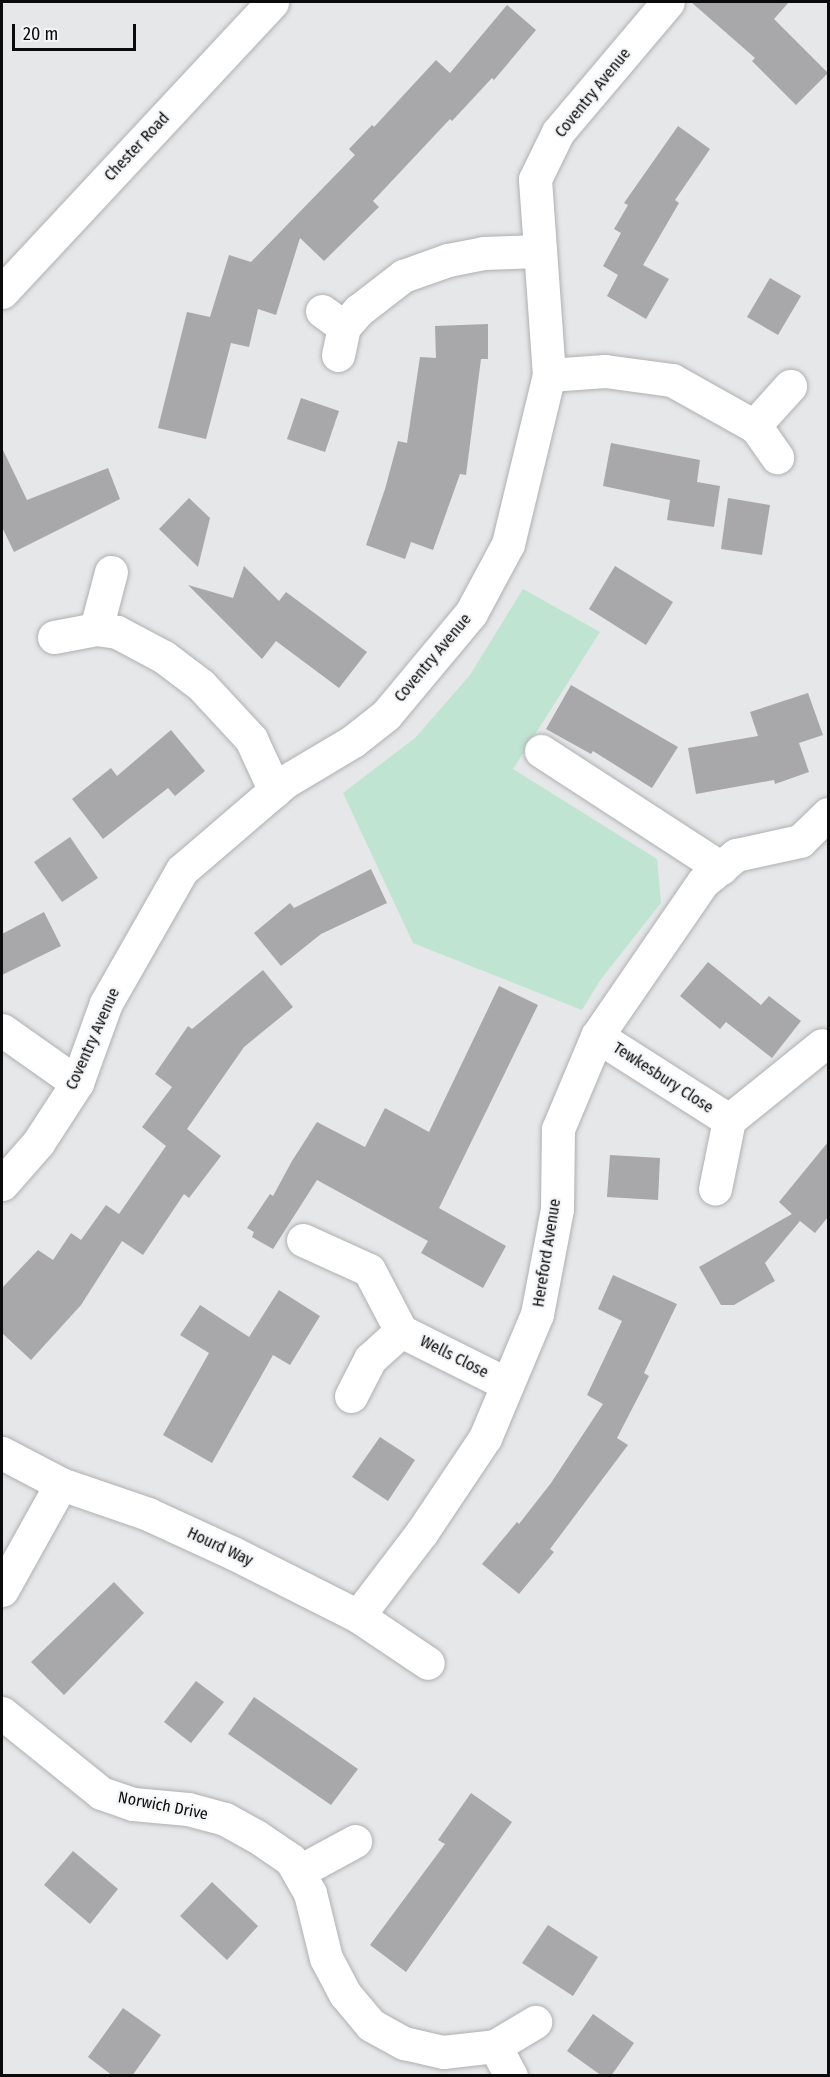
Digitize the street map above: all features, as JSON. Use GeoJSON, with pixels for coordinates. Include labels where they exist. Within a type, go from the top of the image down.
{"type":"FeatureCollection","features":[{"type":"Feature","properties":{"kind":"street","name":"Chester Road"},"geometry":{"type":"LineString","coordinates":[[2,292],[272,2]]}},
{"type":"Feature","properties":{"kind":"street","name":"Coventry Avenue"},"geometry":{"type":"LineString","coordinates":[[2,1184],[38,1143],[77,1083],[106,1003],[182,870],[286,781],[353,741],[386,715],[471,613],[508,544],[549,375],[535,179],[558,132],[669,2]]}},
{"type":"Feature","properties":{"kind":"street"},"geometry":{"type":"LineString","coordinates":[[334,331],[403,276],[448,260],[483,253],[540,251]]}},
{"type":"Feature","properties":{"kind":"street"},"geometry":{"type":"LineString","coordinates":[[549,375],[605,371],[672,380],[754,426],[777,458]]}},
{"type":"Feature","properties":{"kind":"street"},"geometry":{"type":"LineString","coordinates":[[754,426],[790,386]]}},
{"type":"Feature","properties":{"kind":"street"},"geometry":{"type":"LineString","coordinates":[[96,629],[111,572]]}},
{"type":"Feature","properties":{"kind":"street"},"geometry":{"type":"LineString","coordinates":[[54,637],[96,629],[117,632],[164,657],[201,686],[251,739],[275,791]]}},
{"type":"Feature","properties":{"kind":"street"},"geometry":{"type":"LineString","coordinates":[[541,751],[721,868]]}},
{"type":"Feature","properties":{"kind":"street","name":"Hereford Avenue"},"geometry":{"type":"LineString","coordinates":[[358,1616],[422,1532],[485,1438],[537,1314],[557,1209],[558,1128],[597,1036],[703,882],[736,855],[800,841],[828,814]]}},
{"type":"Feature","properties":{"kind":"street"},"geometry":{"type":"LineString","coordinates":[[2,1030],[77,1083]]}},
{"type":"Feature","properties":{"kind":"street","name":"Tewkesbury Close"},"geometry":{"type":"LineString","coordinates":[[597,1036],[729,1120]]}},
{"type":"Feature","properties":{"kind":"street","name":"Tewkesbury Close"},"geometry":{"type":"LineString","coordinates":[[716,1189],[729,1120],[822,1045]]}},
{"type":"Feature","properties":{"kind":"street","name":"Wells Close"},"geometry":{"type":"LineString","coordinates":[[303,1240],[369,1270],[401,1331],[507,1384]]}},
{"type":"Feature","properties":{"kind":"street","name":"Wells Close"},"geometry":{"type":"LineString","coordinates":[[351,1396],[370,1359],[401,1331]]}},
{"type":"Feature","properties":{"kind":"street","name":"Hourd Way"},"geometry":{"type":"LineString","coordinates":[[2,1453],[61,1484],[148,1514],[358,1616],[428,1663]]}},
{"type":"Feature","properties":{"kind":"street"},"geometry":{"type":"LineString","coordinates":[[2,1590],[61,1484]]}},
{"type":"Feature","properties":{"kind":"street","name":"Norwich Drive"},"geometry":{"type":"LineString","coordinates":[[2,1713],[101,1793],[133,1804],[188,1809],[225,1819],[291,1860],[310,1893],[326,1958],[345,1994],[371,2025],[404,2043],[442,2052],[495,2046],[535,2022]]}},
{"type":"Feature","properties":{"kind":"street"},"geometry":{"type":"LineString","coordinates":[[298,1872],[355,1841]]}},
{"type":"Feature","properties":{"kind":"street"},"geometry":{"type":"LineString","coordinates":[[495,2046],[511,2076]]}},
{"type":"Feature","properties":{"kind":"green space"},"geometry":{"type":"Polygon","coordinates":[[[523,589],[600,632],[513,769],[657,859],[661,903],[601,979],[582,1010],[413,943],[343,793],[415,738],[470,675],[523,589]]]}},
{"type":"Feature","properties":{"kind":"building"},"geometry":{"type":"Polygon","coordinates":[[[691,2],[789,2],[774,19],[828,73],[796,105],[752,61],[755,58],[691,2]]]}},
{"type":"Feature","properties":{"kind":"building"},"geometry":{"type":"Polygon","coordinates":[[[507,5],[536,30],[494,80],[492,78],[452,121],[450,119],[373,201],[379,207],[324,261],[300,238],[276,315],[258,309],[249,347],[231,343],[206,439],[158,428],[187,312],[210,317],[229,255],[251,262],[355,155],[349,149],[372,125],[374,127],[436,60],[450,73],[507,5]]]}},
{"type":"Feature","properties":{"kind":"building"},"geometry":{"type":"Polygon","coordinates":[[[678,126],[710,149],[675,200],[679,203],[643,265],[669,279],[646,319],[607,296],[618,275],[603,266],[621,233],[614,229],[628,205],[624,203],[678,126]]]}},
{"type":"Feature","properties":{"kind":"building"},"geometry":{"type":"Polygon","coordinates":[[[770,278],[801,296],[778,335],[747,317],[770,278]]]}},
{"type":"Feature","properties":{"kind":"building"},"geometry":{"type":"Polygon","coordinates":[[[488,324],[488,359],[481,359],[466,475],[460,474],[433,550],[411,542],[405,559],[366,545],[398,441],[407,443],[420,357],[436,358],[435,326],[488,324]]]}},
{"type":"Feature","properties":{"kind":"building"},"geometry":{"type":"Polygon","coordinates":[[[301,398],[339,411],[325,452],[287,439],[301,398]]]}},
{"type":"Feature","properties":{"kind":"building"},"geometry":{"type":"Polygon","coordinates":[[[611,443],[700,460],[697,482],[720,486],[714,527],[667,520],[670,500],[603,486],[611,443]]]}},
{"type":"Feature","properties":{"kind":"building"},"geometry":{"type":"Polygon","coordinates":[[[2,448],[27,500],[108,468],[120,499],[14,552],[2,527],[2,448]]]}},
{"type":"Feature","properties":{"kind":"building"},"geometry":{"type":"Polygon","coordinates":[[[189,498],[210,518],[198,567],[159,529],[189,498]]]}},
{"type":"Feature","properties":{"kind":"building"},"geometry":{"type":"Polygon","coordinates":[[[728,498],[770,505],[762,555],[721,549],[728,498]]]}},
{"type":"Feature","properties":{"kind":"building"},"geometry":{"type":"Polygon","coordinates":[[[244,566],[279,601],[286,592],[367,652],[339,688],[276,641],[262,659],[188,585],[233,598],[244,566]]]}},
{"type":"Feature","properties":{"kind":"building"},"geometry":{"type":"Polygon","coordinates":[[[615,566],[673,602],[646,645],[589,609],[615,566]]]}},
{"type":"Feature","properties":{"kind":"building"},"geometry":{"type":"Polygon","coordinates":[[[571,685],[678,747],[652,788],[593,751],[591,754],[546,729],[571,685]]]}},
{"type":"Feature","properties":{"kind":"building"},"geometry":{"type":"Polygon","coordinates":[[[808,693],[823,735],[799,743],[809,772],[775,784],[774,780],[696,794],[688,748],[758,736],[750,712],[808,693]]]}},
{"type":"Feature","properties":{"kind":"building"},"geometry":{"type":"Polygon","coordinates":[[[171,730],[205,771],[175,796],[168,788],[103,839],[72,799],[111,768],[117,776],[171,730]]]}},
{"type":"Feature","properties":{"kind":"building"},"geometry":{"type":"Polygon","coordinates":[[[70,837],[98,878],[62,902],[34,862],[70,837]]]}},
{"type":"Feature","properties":{"kind":"building"},"geometry":{"type":"Polygon","coordinates":[[[371,869],[387,903],[321,934],[281,966],[254,933],[290,903],[294,908],[371,869]]]}},
{"type":"Feature","properties":{"kind":"building"},"geometry":{"type":"Polygon","coordinates":[[[44,912],[61,946],[2,975],[2,934],[44,912]]]}},
{"type":"Feature","properties":{"kind":"building"},"geometry":{"type":"Polygon","coordinates":[[[708,962],[761,1005],[769,996],[801,1021],[772,1058],[726,1022],[720,1029],[680,996],[708,962]]]}},
{"type":"Feature","properties":{"kind":"building"},"geometry":{"type":"Polygon","coordinates":[[[263,970],[293,1007],[244,1047],[187,1129],[221,1156],[189,1198],[184,1194],[143,1255],[122,1241],[81,1305],[31,1360],[2,1333],[2,1288],[38,1250],[53,1260],[71,1233],[81,1240],[106,1205],[119,1214],[166,1146],[142,1127],[172,1087],[155,1074],[188,1026],[192,1029],[263,970]]]}},
{"type":"Feature","properties":{"kind":"building"},"geometry":{"type":"Polygon","coordinates":[[[499,986],[538,1005],[439,1208],[506,1246],[483,1288],[421,1253],[428,1241],[317,1180],[273,1249],[252,1237],[254,1232],[247,1228],[270,1194],[273,1196],[317,1122],[365,1147],[385,1108],[429,1132],[499,986]]]}},
{"type":"Feature","properties":{"kind":"building"},"geometry":{"type":"Polygon","coordinates":[[[828,1142],[828,1217],[815,1233],[800,1221],[765,1263],[775,1281],[734,1305],[721,1305],[699,1267],[792,1214],[779,1202],[828,1142]]]}},
{"type":"Feature","properties":{"kind":"building"},"geometry":{"type":"Polygon","coordinates":[[[610,1155],[660,1158],[658,1200],[607,1197],[610,1155]]]}},
{"type":"Feature","properties":{"kind":"building"},"geometry":{"type":"Polygon","coordinates":[[[613,1275],[677,1304],[644,1373],[649,1376],[617,1438],[628,1445],[550,1549],[554,1552],[519,1594],[482,1564],[517,1522],[519,1524],[551,1483],[603,1404],[587,1395],[622,1321],[598,1309],[613,1275]]]}},
{"type":"Feature","properties":{"kind":"building"},"geometry":{"type":"Polygon","coordinates":[[[279,1290],[320,1316],[290,1365],[273,1355],[212,1463],[163,1435],[209,1353],[180,1335],[200,1305],[249,1337],[279,1290]]]}},
{"type":"Feature","properties":{"kind":"building"},"geometry":{"type":"Polygon","coordinates":[[[380,1437],[415,1460],[388,1501],[352,1477],[380,1437]]]}},
{"type":"Feature","properties":{"kind":"building"},"geometry":{"type":"Polygon","coordinates":[[[114,1582],[144,1613],[64,1695],[31,1662],[114,1582]]]}},
{"type":"Feature","properties":{"kind":"building"},"geometry":{"type":"Polygon","coordinates":[[[196,1681],[224,1702],[191,1743],[164,1722],[196,1681]]]}},
{"type":"Feature","properties":{"kind":"building"},"geometry":{"type":"Polygon","coordinates":[[[254,1697],[358,1769],[331,1805],[228,1734],[254,1697]]]}},
{"type":"Feature","properties":{"kind":"building"},"geometry":{"type":"Polygon","coordinates":[[[471,1793],[512,1822],[406,1972],[370,1945],[445,1844],[438,1840],[471,1793]]]}},
{"type":"Feature","properties":{"kind":"building"},"geometry":{"type":"Polygon","coordinates":[[[73,1851],[118,1889],[90,1924],[44,1885],[73,1851]]]}},
{"type":"Feature","properties":{"kind":"building"},"geometry":{"type":"Polygon","coordinates":[[[212,1882],[258,1926],[227,1960],[180,1916],[212,1882]]]}},
{"type":"Feature","properties":{"kind":"building"},"geometry":{"type":"Polygon","coordinates":[[[548,1925],[598,1957],[573,1996],[522,1963],[548,1925]]]}},
{"type":"Feature","properties":{"kind":"building"},"geometry":{"type":"Polygon","coordinates":[[[123,2008],[161,2035],[132,2076],[113,2076],[88,2057],[123,2008]]]}},
{"type":"Feature","properties":{"kind":"building"},"geometry":{"type":"Polygon","coordinates":[[[593,2014],[634,2043],[611,2076],[602,2076],[567,2051],[593,2014]]]}}]}
